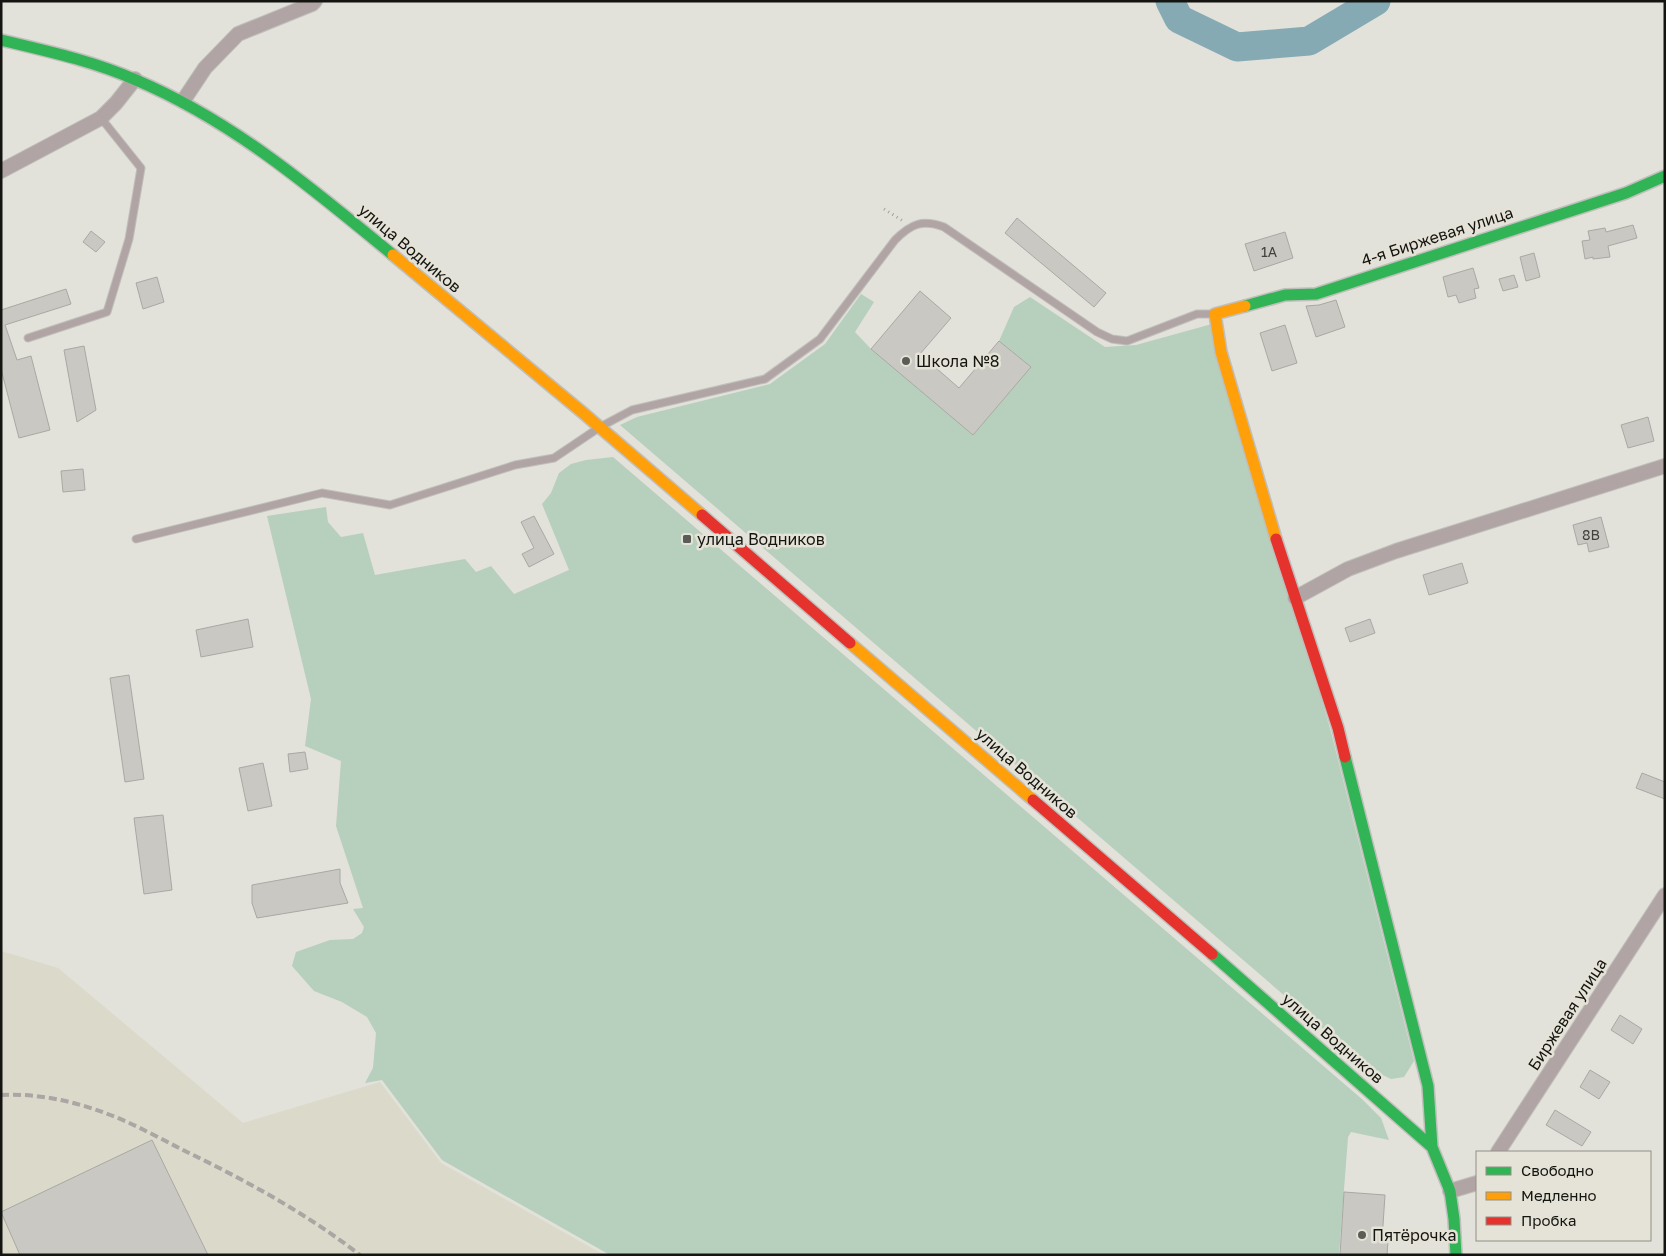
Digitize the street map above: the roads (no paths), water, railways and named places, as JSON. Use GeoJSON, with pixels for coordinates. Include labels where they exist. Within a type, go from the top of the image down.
{"type":"FeatureCollection","features":[{"type":"Feature","properties":{"kind":"main road","name":"улица Водников"},"geometry":{"type":"LineString","coordinates":[[1,40],[76,58],[135,79],[183,102],[282,165],[303,181],[600,427],[1269,1003],[1432,1147]]}},
{"type":"Feature","properties":{"kind":"main road","name":"4-я Биржевая улица"},"geometry":{"type":"LineString","coordinates":[[1216,314],[1285,295],[1316,294],[1626,193],[1665,176]]}},
{"type":"Feature","properties":{"kind":"main road"},"geometry":{"type":"LineString","coordinates":[[1216,314],[1221,352],[1272,527],[1338,728],[1428,1086],[1432,1147],[1450,1191],[1456,1255]]}},
{"type":"Feature","properties":{"kind":"street"},"geometry":{"type":"LineString","coordinates":[[183,102],[205,68],[238,34],[316,1]]}},
{"type":"Feature","properties":{"kind":"street"},"geometry":{"type":"LineString","coordinates":[[1,171],[101,118],[135,79]]}},
{"type":"Feature","properties":{"kind":"street"},"geometry":{"type":"LineString","coordinates":[[1295,598],[1348,569],[1396,551],[1665,466]]}},
{"type":"Feature","properties":{"kind":"street","name":"Биржевая улица"},"geometry":{"type":"LineString","coordinates":[[1499,1151],[1665,895]]}},
{"type":"Feature","properties":{"kind":"street"},"geometry":{"type":"LineString","coordinates":[[1450,1191],[1476,1183]]}},
{"type":"Feature","properties":{"kind":"lane"},"geometry":{"type":"LineString","coordinates":[[28,338],[107,312],[129,239],[141,168],[101,118]]}},
{"type":"Feature","properties":{"kind":"lane"},"geometry":{"type":"LineString","coordinates":[[136,539],[322,493],[390,505],[515,465],[554,458],[600,427],[632,410],[765,379],[820,339],[894,240],[905,230],[916,224],[932,223],[944,228],[1097,332],[1112,339],[1127,340],[1197,314],[1216,314]]}},
{"type":"Feature","properties":{"kind":"waterway"},"geometry":{"type":"LineString","coordinates":[[1170,1],[1179,19],[1237,47],[1309,41],[1376,1]]}},
{"type":"Feature","properties":{"kind":"railway"},"geometry":{"type":"LineString","coordinates":[[1,1095],[28,1095],[67,1102],[126,1121],[276,1199],[360,1255]]}},
{"type":"Feature","properties":{"kind":"place","name":"Школа №8"},"geometry":{"type":"Point","coordinates":[906,361]}},
{"type":"Feature","properties":{"kind":"place","name":"улица Водников"},"geometry":{"type":"Point","coordinates":[687,539]}},
{"type":"Feature","properties":{"kind":"place","name":"Пятёрочка"},"geometry":{"type":"Point","coordinates":[1362,1235]}}]}
